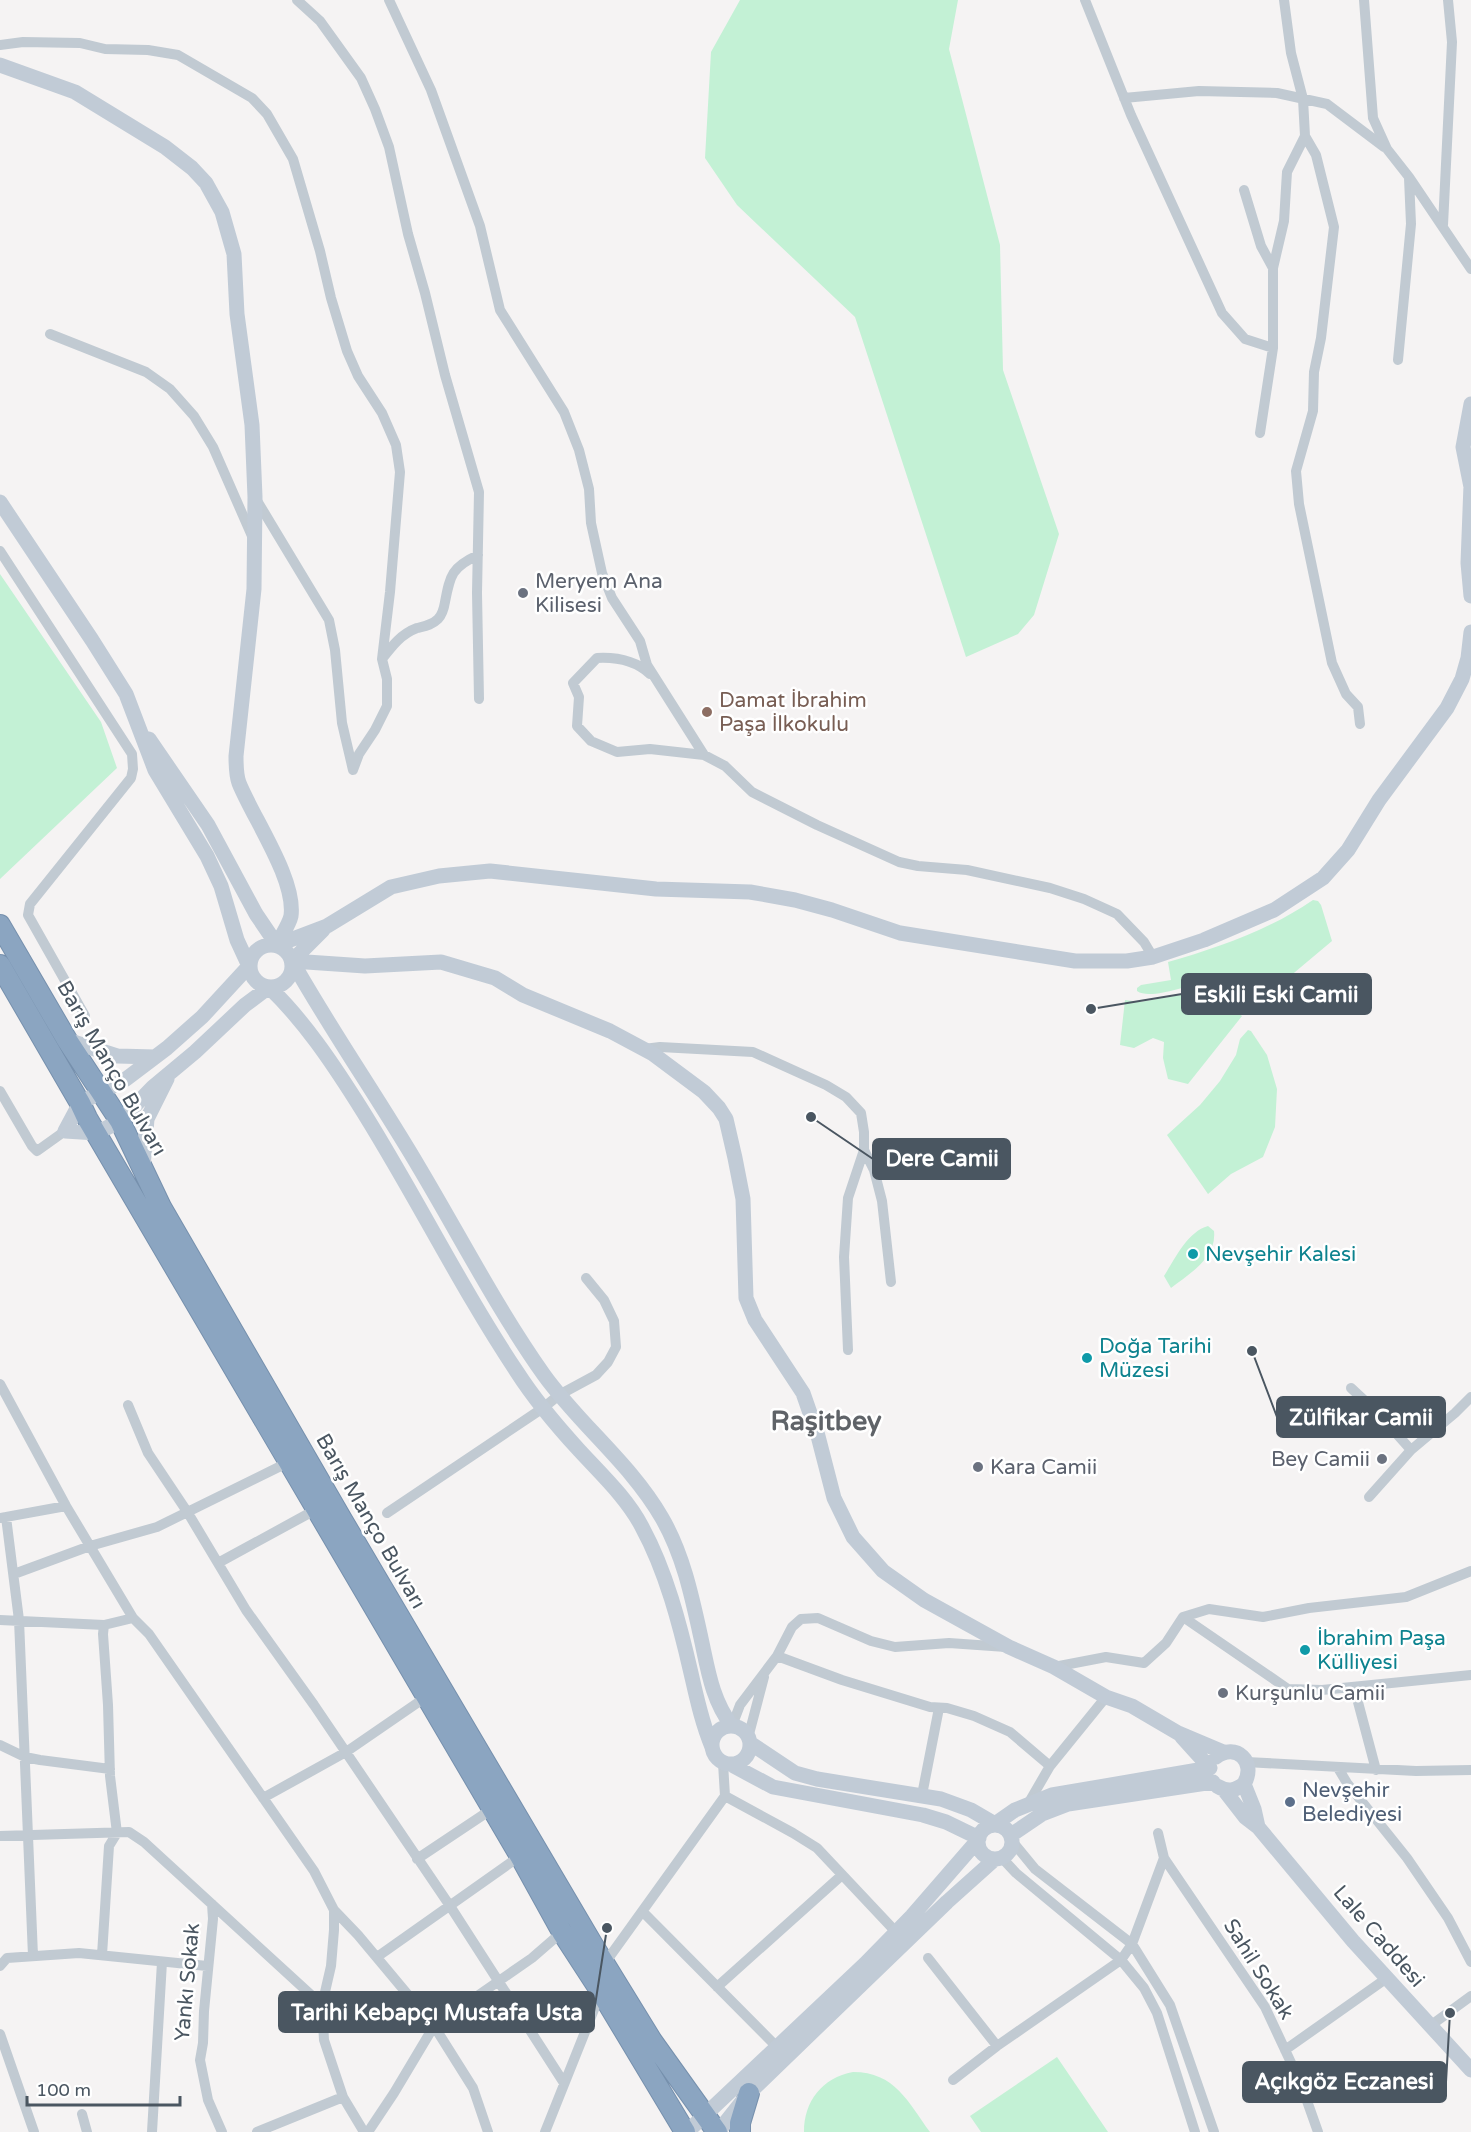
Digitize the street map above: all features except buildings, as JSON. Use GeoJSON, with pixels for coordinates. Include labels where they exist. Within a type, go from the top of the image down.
{"type":"FeatureCollection","features":[{"type":"Feature","properties":{"kind":"highway","name":"Barış Manço Bulvarı"},"geometry":{"type":"LineString","coordinates":[[0,925],[67,1040],[120,1121],[161,1207],[341,1518],[604,1963],[652,2041],[718,2132]]}},
{"type":"Feature","properties":{"kind":"highway","name":"Barış Manço Bulvarı"},"geometry":{"type":"LineString","coordinates":[[0,965],[520,1856],[562,1932],[686,2132]]}},
{"type":"Feature","properties":{"kind":"highway"},"geometry":{"type":"LineString","coordinates":[[740,2132],[740,2123],[749,2093]]}},
{"type":"Feature","properties":{"kind":"street"},"geometry":{"type":"LineString","coordinates":[[297,0],[320,21],[361,78],[375,109],[389,147],[408,234],[479,492],[479,699]]}},
{"type":"Feature","properties":{"kind":"street"},"geometry":{"type":"LineString","coordinates":[[389,0],[431,90],[473,205],[500,310],[564,412],[579,450],[589,489],[591,523],[602,573],[612,598],[640,641],[647,665],[704,755]]}},
{"type":"Feature","properties":{"kind":"street"},"geometry":{"type":"LineString","coordinates":[[1085,0],[1124,98],[1222,313],[1245,339],[1273,348]]}},
{"type":"Feature","properties":{"kind":"street"},"geometry":{"type":"LineString","coordinates":[[1284,0],[1291,53],[1303,99],[1305,136],[1316,155],[1334,227],[1321,338],[1314,372],[1313,411],[1296,471],[1299,504],[1332,663],[1346,694],[1359,707],[1360,724]]}},
{"type":"Feature","properties":{"kind":"street"},"geometry":{"type":"LineString","coordinates":[[1364,0],[1373,118],[1387,149],[1443,225],[1471,269]]}},
{"type":"Feature","properties":{"kind":"street"},"geometry":{"type":"LineString","coordinates":[[1443,225],[1452,42],[1448,0]]}},
{"type":"Feature","properties":{"kind":"street"},"geometry":{"type":"LineString","coordinates":[[0,45],[23,42],[80,43],[105,49],[148,50],[178,55],[252,98],[267,114],[292,159],[320,251],[346,351],[396,445],[400,472],[382,659],[387,679],[387,706],[359,754],[353,770],[342,723],[335,650],[329,620],[255,497]]}},
{"type":"Feature","properties":{"kind":"street"},"geometry":{"type":"LineString","coordinates":[[0,65],[75,92],[165,147],[192,168],[206,183],[222,212],[234,254],[237,314],[252,425],[255,497],[254,589],[236,756],[238,781],[278,860],[289,898],[291,916],[278,945]]}},
{"type":"Feature","properties":{"kind":"street"},"geometry":{"type":"LineString","coordinates":[[1124,98],[1199,92],[1277,93],[1327,104],[1387,149]]}},
{"type":"Feature","properties":{"kind":"street"},"geometry":{"type":"LineString","coordinates":[[1260,434],[1273,348],[1273,268],[1284,221],[1287,172],[1305,136]]}},
{"type":"Feature","properties":{"kind":"street"},"geometry":{"type":"LineString","coordinates":[[1398,360],[1411,224],[1409,177]]}},
{"type":"Feature","properties":{"kind":"street"},"geometry":{"type":"LineString","coordinates":[[1244,190],[1261,246],[1273,268]]}},
{"type":"Feature","properties":{"kind":"street"},"geometry":{"type":"LineString","coordinates":[[50,334],[146,372],[170,389],[194,416],[213,447],[255,542]]}},
{"type":"Feature","properties":{"kind":"street"},"geometry":{"type":"LineString","coordinates":[[1471,404],[1463,447],[1471,486],[1468,563],[1471,596]]}},
{"type":"Feature","properties":{"kind":"street"},"geometry":{"type":"LineString","coordinates":[[0,502],[126,694],[155,770],[207,856],[216,876],[237,940],[253,978],[269,987],[288,1005],[334,1067],[386,1148],[488,1326],[517,1372],[565,1435],[615,1489],[642,1527],[660,1564],[677,1620],[703,1727],[714,1754],[741,1772],[772,1786],[923,1815],[946,1822],[978,1839],[982,1853],[998,1858],[1121,1960],[1144,1988],[1157,2013],[1195,2132]]}},
{"type":"Feature","properties":{"kind":"street"},"geometry":{"type":"LineString","coordinates":[[0,550],[122,735],[132,754],[131,778],[30,904],[28,915],[85,1016]]}},
{"type":"Feature","properties":{"kind":"street"},"geometry":{"type":"LineString","coordinates":[[382,659],[401,636],[432,624],[440,618],[449,581],[455,568],[478,555]]}},
{"type":"Feature","properties":{"kind":"street"},"geometry":{"type":"LineString","coordinates":[[0,1091],[32,1146],[37,1150],[65,1131],[80,1103],[101,1090],[126,1079],[202,1017],[249,966],[258,948],[267,944],[278,945],[327,926],[391,887],[439,876],[490,871],[656,889],[750,892],[795,900],[832,910],[900,933],[1075,961],[1127,961],[1153,957],[1204,940],[1274,910],[1323,878],[1348,850],[1379,800],[1447,708],[1462,679],[1468,658],[1471,632]]}},
{"type":"Feature","properties":{"kind":"street"},"geometry":{"type":"LineString","coordinates":[[658,682],[644,668],[615,657],[597,658],[573,683],[579,697],[577,726],[591,741],[617,752],[650,749],[704,755],[725,766],[752,792],[889,858],[918,866],[967,870],[1050,888],[1084,899],[1117,914],[1144,942],[1153,957]]}},
{"type":"Feature","properties":{"kind":"street"},"geometry":{"type":"LineString","coordinates":[[122,735],[139,726]]}},
{"type":"Feature","properties":{"kind":"street"},"geometry":{"type":"LineString","coordinates":[[139,726],[208,825],[256,914],[278,945],[287,951],[408,1148],[520,1339],[559,1395],[643,1489],[662,1518],[681,1559],[713,1692],[732,1726],[745,1732],[749,1740],[795,1773],[817,1779],[922,1795],[971,1810],[1005,1827],[1035,1869],[1132,1944],[1170,2005],[1214,2132]]}},
{"type":"Feature","properties":{"kind":"street"},"geometry":{"type":"LineString","coordinates":[[65,1131],[97,1133],[120,1121],[245,1005],[269,987],[287,980],[292,961],[327,926]]}},
{"type":"Feature","properties":{"kind":"street"},"geometry":{"type":"LineString","coordinates":[[292,961],[365,966],[441,962],[495,978],[523,995],[610,1031],[643,1049],[704,1092],[726,1119],[743,1199],[746,1298],[755,1320],[803,1394],[818,1436],[834,1498],[853,1537],[883,1571],[924,1600],[1009,1647],[1054,1667],[1106,1696],[1132,1706],[1178,1733],[1223,1752],[1238,1753],[1246,1762],[1249,1770],[1244,1784],[1238,1788],[1216,1780],[1052,1795],[1028,1804],[986,1828],[896,1932],[778,2048],[686,2132]]}},
{"type":"Feature","properties":{"kind":"street"},"geometry":{"type":"LineString","coordinates":[[67,1040],[117,1056],[155,1057]]}},
{"type":"Feature","properties":{"kind":"street"},"geometry":{"type":"LineString","coordinates":[[643,1049],[660,1047],[753,1052],[826,1085],[846,1097],[861,1113],[864,1149],[848,1198],[844,1257],[848,1350]]}},
{"type":"Feature","properties":{"kind":"street"},"geometry":{"type":"LineString","coordinates":[[143,1167],[147,1119],[169,1074]]}},
{"type":"Feature","properties":{"kind":"street"},"geometry":{"type":"LineString","coordinates":[[864,1149],[874,1170],[882,1201],[891,1282]]}},
{"type":"Feature","properties":{"kind":"street"},"geometry":{"type":"LineString","coordinates":[[387,1513],[559,1395],[596,1375],[608,1362],[616,1347],[614,1320],[603,1299],[586,1278]]}},
{"type":"Feature","properties":{"kind":"street"},"geometry":{"type":"LineString","coordinates":[[0,1384],[66,1506],[133,1618],[149,1634],[314,1871],[334,1910],[434,2026],[473,2088],[488,2132]]}},
{"type":"Feature","properties":{"kind":"street"},"geometry":{"type":"LineString","coordinates":[[1351,1388],[1379,1414],[1411,1450]]}},
{"type":"Feature","properties":{"kind":"street"},"geometry":{"type":"LineString","coordinates":[[1369,1497],[1411,1450],[1471,1397]]}},
{"type":"Feature","properties":{"kind":"street"},"geometry":{"type":"LineString","coordinates":[[128,1405],[148,1453],[188,1513],[246,1610],[450,1906],[564,2083]]}},
{"type":"Feature","properties":{"kind":"street"},"geometry":{"type":"LineString","coordinates":[[14,1574],[90,1546],[157,1527],[289,1462]]}},
{"type":"Feature","properties":{"kind":"street"},"geometry":{"type":"LineString","coordinates":[[33,1956],[19,1620],[14,1574],[3,1518],[66,1506]]}},
{"type":"Feature","properties":{"kind":"street"},"geometry":{"type":"LineString","coordinates":[[218,1563],[316,1509]]}},
{"type":"Feature","properties":{"kind":"street"},"geometry":{"type":"LineString","coordinates":[[1054,1667],[1106,1657],[1144,1663],[1166,1643],[1183,1617],[1209,1609],[1263,1617],[1309,1608],[1406,1597],[1471,1570]]}},
{"type":"Feature","properties":{"kind":"street"},"geometry":{"type":"LineString","coordinates":[[1183,1617],[1288,1689],[1322,1690],[1471,1675]]}},
{"type":"Feature","properties":{"kind":"street"},"geometry":{"type":"LineString","coordinates":[[0,1620],[104,1625],[133,1618]]}},
{"type":"Feature","properties":{"kind":"street"},"geometry":{"type":"LineString","coordinates":[[732,1726],[741,1705],[777,1656],[792,1627],[801,1619],[818,1618],[871,1641],[895,1647],[949,1643],[1009,1647]]}},
{"type":"Feature","properties":{"kind":"street"},"geometry":{"type":"LineString","coordinates":[[102,1955],[109,1846],[117,1833],[110,1769],[104,1625]]}},
{"type":"Feature","properties":{"kind":"street"},"geometry":{"type":"LineString","coordinates":[[777,1656],[842,1680],[974,1716],[1010,1732],[1050,1766]]}},
{"type":"Feature","properties":{"kind":"street"},"geometry":{"type":"LineString","coordinates":[[727,1764],[738,1763],[749,1751],[749,1740],[766,1671]]}},
{"type":"Feature","properties":{"kind":"street"},"geometry":{"type":"LineString","coordinates":[[1354,1687],[1376,1770]]}},
{"type":"Feature","properties":{"kind":"street"},"geometry":{"type":"LineString","coordinates":[[1028,1804],[1050,1766],[1106,1696]]}},
{"type":"Feature","properties":{"kind":"street"},"geometry":{"type":"LineString","coordinates":[[263,1798],[346,1752],[426,1697]]}},
{"type":"Feature","properties":{"kind":"street"},"geometry":{"type":"LineString","coordinates":[[922,1795],[939,1708]]}},
{"type":"Feature","properties":{"kind":"street"},"geometry":{"type":"LineString","coordinates":[[712,1748],[715,1735],[726,1727],[732,1726]]}},
{"type":"Feature","properties":{"kind":"street","name":"Lale Caddesi"},"geometry":{"type":"LineString","coordinates":[[1178,1733],[1245,1817],[1258,1827],[1387,1978],[1471,2070]]}},
{"type":"Feature","properties":{"kind":"street"},"geometry":{"type":"LineString","coordinates":[[0,1745],[25,1757],[110,1769]]}},
{"type":"Feature","properties":{"kind":"street"},"geometry":{"type":"LineString","coordinates":[[1216,1780],[1217,1756],[1223,1752]]}},
{"type":"Feature","properties":{"kind":"street"},"geometry":{"type":"LineString","coordinates":[[1246,1762],[1416,1772],[1471,1770]]}},
{"type":"Feature","properties":{"kind":"street"},"geometry":{"type":"LineString","coordinates":[[604,1963],[725,1797],[727,1764]]}},
{"type":"Feature","properties":{"kind":"street"},"geometry":{"type":"LineString","coordinates":[[1338,1768],[1347,1783],[1407,1858],[1448,1918],[1471,1962]]}},
{"type":"Feature","properties":{"kind":"street"},"geometry":{"type":"LineString","coordinates":[[718,2132],[749,2093],[947,1902],[998,1858],[1008,1854],[1012,1838],[1042,1814],[1068,1804],[1216,1780]]}},
{"type":"Feature","properties":{"kind":"street"},"geometry":{"type":"LineString","coordinates":[[1244,1784],[1258,1827]]}},
{"type":"Feature","properties":{"kind":"street"},"geometry":{"type":"LineString","coordinates":[[725,1797],[817,1848],[896,1932]]}},
{"type":"Feature","properties":{"kind":"street"},"geometry":{"type":"LineString","coordinates":[[417,1859],[492,1809]]}},
{"type":"Feature","properties":{"kind":"street"},"geometry":{"type":"LineString","coordinates":[[0,1836],[129,1832],[144,1842],[322,2005]]}},
{"type":"Feature","properties":{"kind":"street","name":"Sahil Sokak"},"geometry":{"type":"LineString","coordinates":[[1158,1833],[1164,1858],[1265,2007],[1300,2084],[1318,2132]]}},
{"type":"Feature","properties":{"kind":"street"},"geometry":{"type":"LineString","coordinates":[[377,1958],[520,1856]]}},
{"type":"Feature","properties":{"kind":"street"},"geometry":{"type":"LineString","coordinates":[[952,2080],[1121,1960],[1132,1944],[1164,1858]]}},
{"type":"Feature","properties":{"kind":"street"},"geometry":{"type":"LineString","coordinates":[[717,1986],[842,1875]]}},
{"type":"Feature","properties":{"kind":"street","name":"Yankı Sokak"},"geometry":{"type":"LineString","coordinates":[[212,1904],[213,1919],[200,2060],[208,2100],[222,2132]]}},
{"type":"Feature","properties":{"kind":"street"},"geometry":{"type":"LineString","coordinates":[[334,1910],[331,1966],[322,2005],[324,2040],[343,2097],[366,2132],[394,2093],[434,2026],[532,1958],[562,1932]]}},
{"type":"Feature","properties":{"kind":"street"},"geometry":{"type":"LineString","coordinates":[[643,1912],[778,2048]]}},
{"type":"Feature","properties":{"kind":"street"},"geometry":{"type":"LineString","coordinates":[[0,1966],[7,1958],[79,1953],[207,1966]]}},
{"type":"Feature","properties":{"kind":"street"},"geometry":{"type":"LineString","coordinates":[[928,1958],[997,2046]]}},
{"type":"Feature","properties":{"kind":"street"},"geometry":{"type":"LineString","coordinates":[[152,2132],[162,1962]]}},
{"type":"Feature","properties":{"kind":"street"},"geometry":{"type":"LineString","coordinates":[[1285,2050],[1387,1978]]}},
{"type":"Feature","properties":{"kind":"street"},"geometry":{"type":"LineString","coordinates":[[545,2132],[600,1992]]}},
{"type":"Feature","properties":{"kind":"street"},"geometry":{"type":"LineString","coordinates":[[1430,2026],[1471,1996]]}},
{"type":"Feature","properties":{"kind":"street"},"geometry":{"type":"LineString","coordinates":[[0,2034],[34,2132]]}},
{"type":"Feature","properties":{"kind":"street"},"geometry":{"type":"LineString","coordinates":[[257,2132],[343,2097]]}},
{"type":"Feature","properties":{"kind":"street"},"geometry":{"type":"LineString","coordinates":[[82,2114],[87,2132]]}},
{"type":"Feature","properties":{"kind":"green space"},"geometry":{"type":"Polygon","coordinates":[[[740,0],[958,0],[949,49],[1000,245],[1003,370],[1059,534],[1034,615],[1018,634],[966,657],[855,317],[737,205],[705,158],[711,52],[740,0]]]}},
{"type":"Feature","properties":{"kind":"green space"},"geometry":{"type":"Polygon","coordinates":[[[0,574],[101,722],[117,768],[0,879],[0,574]]]}},
{"type":"Feature","properties":{"kind":"green space"},"geometry":{"type":"Polygon","coordinates":[[[1313,900],[1318,901],[1321,905],[1332,941],[1252,1008],[1247,1008],[1223,989],[1207,984],[1151,994],[1137,991],[1141,985],[1171,980],[1168,962],[1262,929],[1313,900]]]}},
{"type":"Feature","properties":{"kind":"green space"},"geometry":{"type":"Polygon","coordinates":[[[1198,992],[1217,996],[1242,1016],[1188,1084],[1168,1079],[1163,1058],[1164,1042],[1153,1038],[1134,1048],[1120,1045],[1125,1000],[1140,1002],[1198,992]]]}},
{"type":"Feature","properties":{"kind":"green space"},"geometry":{"type":"Polygon","coordinates":[[[1248,1030],[1267,1055],[1277,1089],[1275,1127],[1263,1157],[1231,1174],[1208,1194],[1167,1135],[1200,1105],[1220,1081],[1236,1055],[1240,1039],[1248,1030]]]}},
{"type":"Feature","properties":{"kind":"green space"},"geometry":{"type":"Polygon","coordinates":[[[1208,1226],[1214,1231],[1211,1249],[1193,1271],[1171,1288],[1164,1276],[1177,1254],[1194,1234],[1208,1226]]]}},
{"type":"Feature","properties":{"kind":"green space"},"geometry":{"type":"Polygon","coordinates":[[[1057,2057],[1108,2132],[981,2132],[970,2116],[1057,2057]]]}},
{"type":"Feature","properties":{"kind":"green space"},"geometry":{"type":"Polygon","coordinates":[[[853,2072],[867,2073],[890,2083],[907,2100],[930,2132],[804,2132],[807,2110],[817,2093],[832,2080],[853,2072]]]}},
{"type":"Feature","properties":{"kind":"place","name":"Meryem Ana Kilisesi"},"geometry":{"type":"Point","coordinates":[523,593]}},
{"type":"Feature","properties":{"kind":"place","name":"Damat İbrahim Paşa İlkokulu"},"geometry":{"type":"Point","coordinates":[707,712]}},
{"type":"Feature","properties":{"kind":"place","name":"Eskili Eski Camii"},"geometry":{"type":"Point","coordinates":[1091,1009]}},
{"type":"Feature","properties":{"kind":"place","name":"Dere Camii"},"geometry":{"type":"Point","coordinates":[811,1117]}},
{"type":"Feature","properties":{"kind":"place","name":"Nevşehir Kalesi"},"geometry":{"type":"Point","coordinates":[1193,1254]}},
{"type":"Feature","properties":{"kind":"place","name":"Zülfikar Camii"},"geometry":{"type":"Point","coordinates":[1252,1351]}},
{"type":"Feature","properties":{"kind":"place","name":"Doğa Tarihi Müzesi"},"geometry":{"type":"Point","coordinates":[1087,1358]}},
{"type":"Feature","properties":{"kind":"place","name":"Bey Camii"},"geometry":{"type":"Point","coordinates":[1382,1459]}},
{"type":"Feature","properties":{"kind":"place","name":"Kara Camii"},"geometry":{"type":"Point","coordinates":[978,1467]}},
{"type":"Feature","properties":{"kind":"place","name":"İbrahim Paşa Külliyesi"},"geometry":{"type":"Point","coordinates":[1305,1650]}},
{"type":"Feature","properties":{"kind":"place","name":"Kurşunlu Camii"},"geometry":{"type":"Point","coordinates":[1223,1693]}},
{"type":"Feature","properties":{"kind":"place","name":"Nevşehir Belediyesi"},"geometry":{"type":"Point","coordinates":[1290,1802]}},
{"type":"Feature","properties":{"kind":"place","name":"Tarihi Kebapçı Mustafa Usta"},"geometry":{"type":"Point","coordinates":[607,1928]}},
{"type":"Feature","properties":{"kind":"place","name":"Açıkgöz Eczanesi"},"geometry":{"type":"Point","coordinates":[1450,2013]}},
{"type":"Feature","properties":{"kind":"district","name":"Raşitbey"},"geometry":{"type":"Point","coordinates":[826,1421]}}]}
